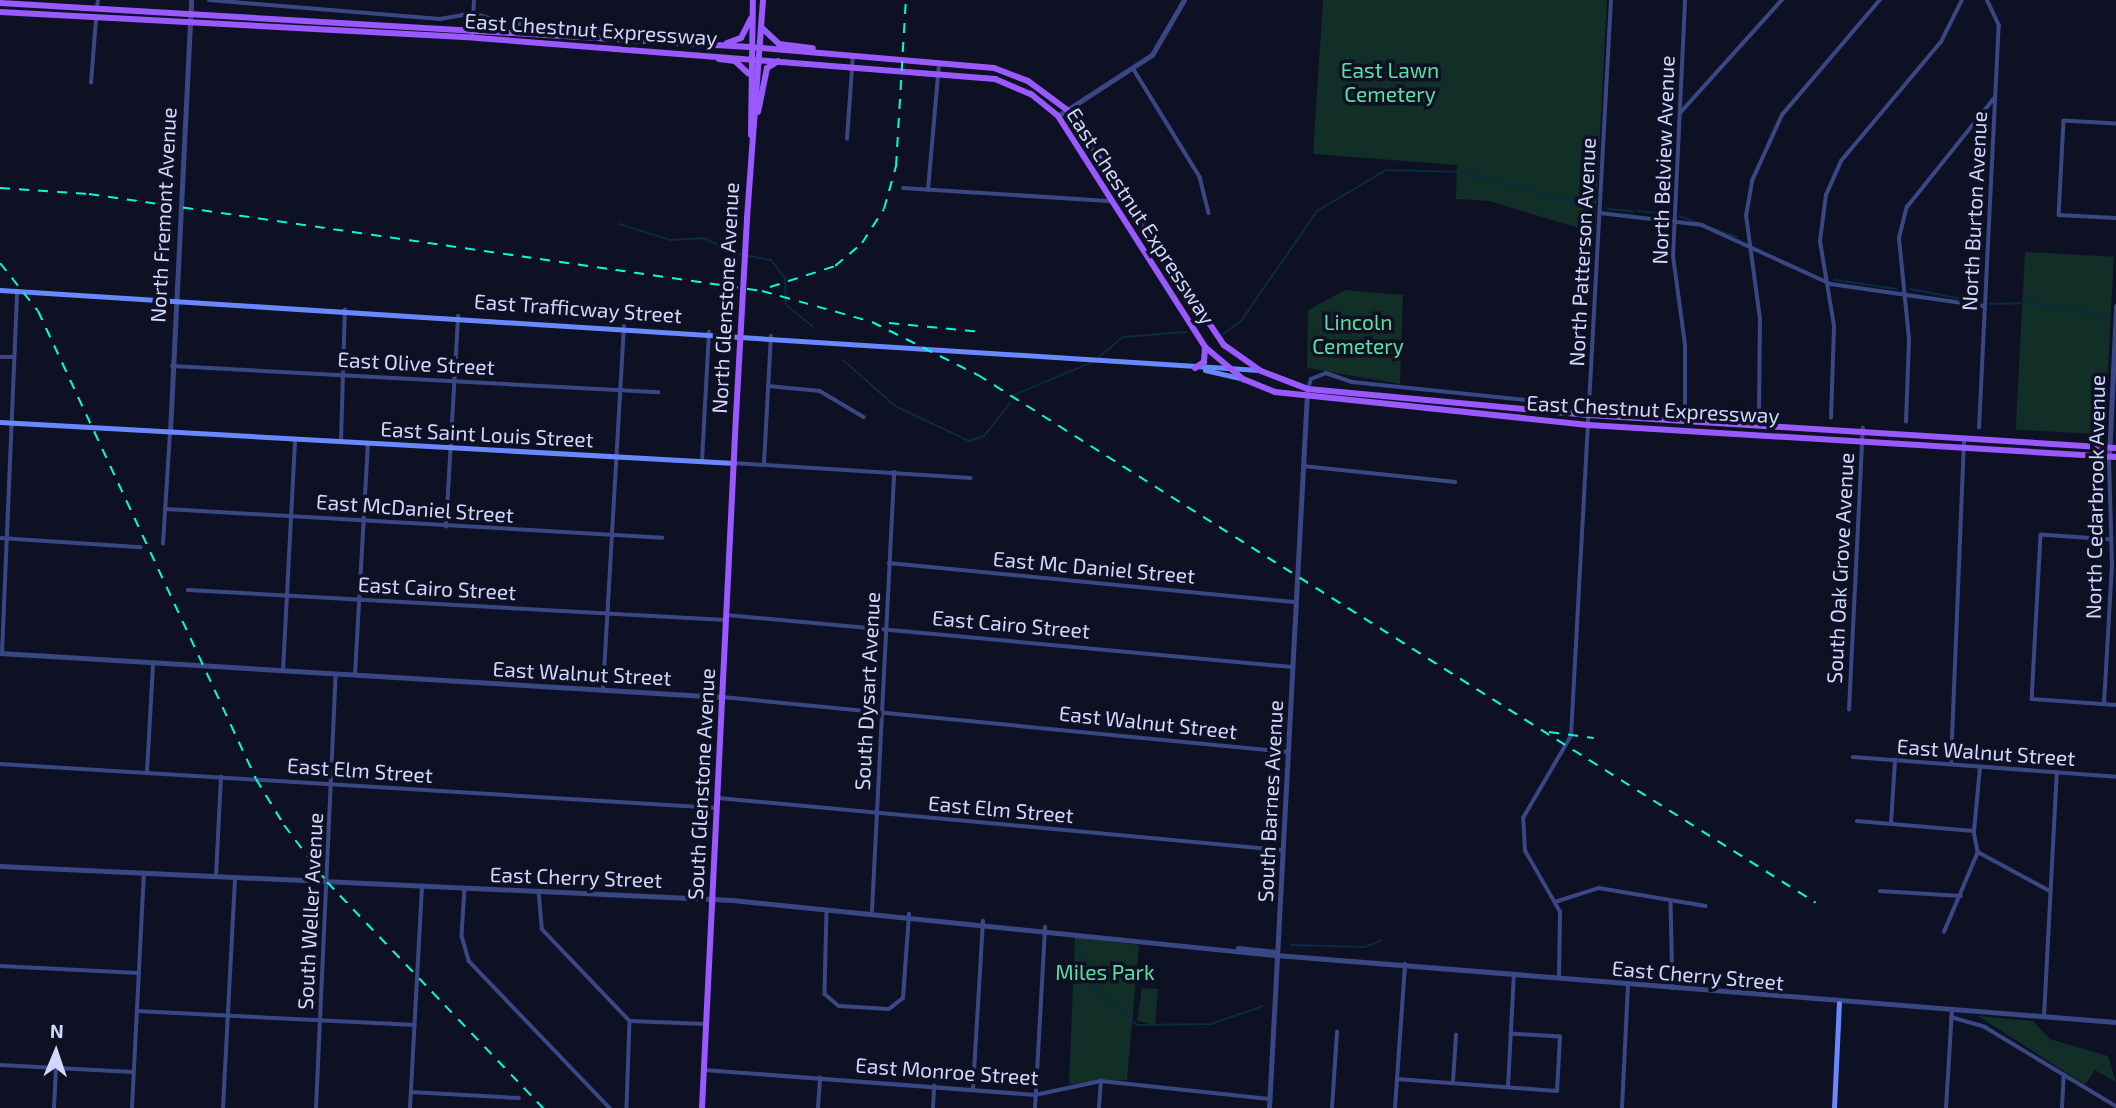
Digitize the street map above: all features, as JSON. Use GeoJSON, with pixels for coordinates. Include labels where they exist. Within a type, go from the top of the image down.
{"type":"FeatureCollection","features":[{"type":"Feature","properties":{"kind":"main road","name":"North Glenstone Avenue"},"geometry":{"type":"LineString","coordinates":[[734,463],[751,135],[749,80],[753,0]]}},
{"type":"Feature","properties":{"kind":"main road","name":"North Glenstone Avenue"},"geometry":{"type":"LineString","coordinates":[[751,135],[755,122],[763,0]]}},
{"type":"Feature","properties":{"kind":"main road","name":"East Chestnut Expressway"},"geometry":{"type":"LineString","coordinates":[[0,3],[97,4],[190,16],[938,72],[1007,83],[1058,116],[1205,347],[1243,379],[1306,400],[1588,425],[1863,439],[2112,457]]}},
{"type":"Feature","properties":{"kind":"main road","name":"East Chestnut Expressway"},"geometry":{"type":"LineString","coordinates":[[0,12],[190,16],[472,29],[853,55],[939,63],[1014,74],[1067,110],[1201,317],[1224,345],[1261,371],[1308,389],[1589,415],[1863,428],[2113,448]]}},
{"type":"Feature","properties":{"kind":"main road"},"geometry":{"type":"LineString","coordinates":[[715,45],[737,41],[752,18]]}},
{"type":"Feature","properties":{"kind":"main road"},"geometry":{"type":"LineString","coordinates":[[762,24],[779,44],[853,55]]}},
{"type":"Feature","properties":{"kind":"main road"},"geometry":{"type":"LineString","coordinates":[[648,50],[734,61],[749,80]]}},
{"type":"Feature","properties":{"kind":"main road"},"geometry":{"type":"LineString","coordinates":[[755,122],[767,68],[783,60]]}},
{"type":"Feature","properties":{"kind":"main road","name":"East Trafficway Street"},"geometry":{"type":"LineString","coordinates":[[0,290],[709,332],[1261,371]]}},
{"type":"Feature","properties":{"kind":"main road"},"geometry":{"type":"LineString","coordinates":[[1195,368],[1204,362],[1205,347]]}},
{"type":"Feature","properties":{"kind":"main road","name":"East Trafficway Street"},"geometry":{"type":"LineString","coordinates":[[1195,368],[1243,379]]}},
{"type":"Feature","properties":{"kind":"main road","name":"East Saint Louis Street"},"geometry":{"type":"LineString","coordinates":[[0,422],[734,463]]}},
{"type":"Feature","properties":{"kind":"main road","name":"South Glenstone Avenue"},"geometry":{"type":"LineString","coordinates":[[702,1108],[734,463]]}},
{"type":"Feature","properties":{"kind":"main road"},"geometry":{"type":"LineString","coordinates":[[1834,1108],[1839,1003]]}},
{"type":"Feature","properties":{"kind":"street","name":"North Fremont Avenue"},"geometry":{"type":"LineString","coordinates":[[170,432],[174,300],[191,0]]}},
{"type":"Feature","properties":{"kind":"street"},"geometry":{"type":"LineString","coordinates":[[209,0],[440,19],[473,13],[506,23],[690,34],[704,44]]}},
{"type":"Feature","properties":{"kind":"street"},"geometry":{"type":"LineString","coordinates":[[472,38],[474,0]]}},
{"type":"Feature","properties":{"kind":"street"},"geometry":{"type":"LineString","coordinates":[[1058,116],[1133,68],[1165,41],[1184,0]]}},
{"type":"Feature","properties":{"kind":"street","name":"North Patterson Avenue"},"geometry":{"type":"LineString","coordinates":[[1555,902],[1525,851],[1522,818],[1534,791],[1568,749],[1611,0]]}},
{"type":"Feature","properties":{"kind":"street","name":"North Belview Avenue"},"geometry":{"type":"LineString","coordinates":[[1685,0],[1674,219],[1685,404]]}},
{"type":"Feature","properties":{"kind":"street"},"geometry":{"type":"LineString","coordinates":[[1680,113],[1782,0]]}},
{"type":"Feature","properties":{"kind":"street"},"geometry":{"type":"LineString","coordinates":[[1759,411],[1760,319],[1747,246],[1745,216],[1764,148],[1804,88],[1880,0]]}},
{"type":"Feature","properties":{"kind":"street"},"geometry":{"type":"LineString","coordinates":[[1831,418],[1831,284],[1820,220],[1841,161],[1913,81],[1962,0]]}},
{"type":"Feature","properties":{"kind":"street","name":"North Burton Avenue"},"geometry":{"type":"LineString","coordinates":[[1979,428],[1999,26],[1987,0]]}},
{"type":"Feature","properties":{"kind":"street"},"geometry":{"type":"LineString","coordinates":[[91,83],[96,16]]}},
{"type":"Feature","properties":{"kind":"street"},"geometry":{"type":"LineString","coordinates":[[847,139],[853,55]]}},
{"type":"Feature","properties":{"kind":"street"},"geometry":{"type":"LineString","coordinates":[[928,190],[939,63]]}},
{"type":"Feature","properties":{"kind":"street"},"geometry":{"type":"LineString","coordinates":[[1133,68],[1200,177],[1209,212]]}},
{"type":"Feature","properties":{"kind":"street"},"geometry":{"type":"LineString","coordinates":[[1906,422],[1905,293],[1899,238],[1907,207],[1995,97]]}},
{"type":"Feature","properties":{"kind":"street"},"geometry":{"type":"LineString","coordinates":[[1984,112],[1994,115]]}},
{"type":"Feature","properties":{"kind":"street"},"geometry":{"type":"LineString","coordinates":[[2116,124],[2064,121],[2059,215],[2116,218]]}},
{"type":"Feature","properties":{"kind":"street"},"geometry":{"type":"LineString","coordinates":[[903,188],[1089,204],[1114,201]]}},
{"type":"Feature","properties":{"kind":"street"},"geometry":{"type":"LineString","coordinates":[[1600,214],[1674,219],[1747,246],[1831,284],[1985,307]]}},
{"type":"Feature","properties":{"kind":"street"},"geometry":{"type":"LineString","coordinates":[[1,653],[17,291]]}},
{"type":"Feature","properties":{"kind":"street","name":"North Cedarbrook Avenue"},"geometry":{"type":"LineString","coordinates":[[2104,704],[2116,306]]}},
{"type":"Feature","properties":{"kind":"street"},"geometry":{"type":"LineString","coordinates":[[341,441],[345,310]]}},
{"type":"Feature","properties":{"kind":"street"},"geometry":{"type":"LineString","coordinates":[[446,527],[458,316]]}},
{"type":"Feature","properties":{"kind":"street"},"geometry":{"type":"LineString","coordinates":[[603,690],[624,327]]}},
{"type":"Feature","properties":{"kind":"street"},"geometry":{"type":"LineString","coordinates":[[702,461],[709,332]]}},
{"type":"Feature","properties":{"kind":"street"},"geometry":{"type":"LineString","coordinates":[[764,464],[771,336]]}},
{"type":"Feature","properties":{"kind":"street"},"geometry":{"type":"LineString","coordinates":[[0,357],[13,357]]}},
{"type":"Feature","properties":{"kind":"street","name":"East Olive Street"},"geometry":{"type":"LineString","coordinates":[[172,366],[658,392]]}},
{"type":"Feature","properties":{"kind":"street"},"geometry":{"type":"LineString","coordinates":[[1308,389],[1311,379],[1326,373],[1352,382],[1536,401],[1563,412]]}},
{"type":"Feature","properties":{"kind":"street"},"geometry":{"type":"LineString","coordinates":[[768,386],[820,391],[864,417]]}},
{"type":"Feature","properties":{"kind":"street","name":"South Barnes Avenue"},"geometry":{"type":"LineString","coordinates":[[1269,1108],[1308,389]]}},
{"type":"Feature","properties":{"kind":"street","name":"South Oak Grove Avenue"},"geometry":{"type":"LineString","coordinates":[[1849,710],[1863,428]]}},
{"type":"Feature","properties":{"kind":"street"},"geometry":{"type":"LineString","coordinates":[[163,544],[170,432]]}},
{"type":"Feature","properties":{"kind":"street"},"geometry":{"type":"LineString","coordinates":[[1951,764],[1964,436]]}},
{"type":"Feature","properties":{"kind":"street"},"geometry":{"type":"LineString","coordinates":[[283,671],[295,439]]}},
{"type":"Feature","properties":{"kind":"street"},"geometry":{"type":"LineString","coordinates":[[355,676],[368,443]]}},
{"type":"Feature","properties":{"kind":"street","name":"East Saint Louis Street"},"geometry":{"type":"LineString","coordinates":[[734,463],[971,478]]}},
{"type":"Feature","properties":{"kind":"street"},"geometry":{"type":"LineString","coordinates":[[1303,466],[1455,482]]}},
{"type":"Feature","properties":{"kind":"street","name":"South Dysart Avenue"},"geometry":{"type":"LineString","coordinates":[[872,911],[894,473]]}},
{"type":"Feature","properties":{"kind":"street","name":"East McDaniel Street"},"geometry":{"type":"LineString","coordinates":[[166,509],[662,538]]}},
{"type":"Feature","properties":{"kind":"street"},"geometry":{"type":"LineString","coordinates":[[2111,540],[2040,535],[2032,699],[2116,705]]}},
{"type":"Feature","properties":{"kind":"street"},"geometry":{"type":"LineString","coordinates":[[0,538],[141,547]]}},
{"type":"Feature","properties":{"kind":"street","name":"East Mc Daniel Street"},"geometry":{"type":"LineString","coordinates":[[889,564],[1296,602]]}},
{"type":"Feature","properties":{"kind":"street","name":"East Cairo Street"},"geometry":{"type":"LineString","coordinates":[[188,590],[607,614],[726,617],[886,628],[1292,667]]}},
{"type":"Feature","properties":{"kind":"street","name":"East Walnut Street"},"geometry":{"type":"LineString","coordinates":[[1,653],[722,697],[1287,752]]}},
{"type":"Feature","properties":{"kind":"street"},"geometry":{"type":"LineString","coordinates":[[147,772],[153,663]]}},
{"type":"Feature","properties":{"kind":"street","name":"South Weller Avenue"},"geometry":{"type":"LineString","coordinates":[[316,1108],[337,674]]}},
{"type":"Feature","properties":{"kind":"street","name":"East Walnut Street"},"geometry":{"type":"LineString","coordinates":[[1853,757],[2116,777]]}},
{"type":"Feature","properties":{"kind":"street"},"geometry":{"type":"LineString","coordinates":[[1891,824],[1895,761]]}},
{"type":"Feature","properties":{"kind":"street","name":"East Elm Street"},"geometry":{"type":"LineString","coordinates":[[0,764],[717,808]]}},
{"type":"Feature","properties":{"kind":"street"},"geometry":{"type":"LineString","coordinates":[[1944,932],[1978,852],[1974,831],[1980,767]]}},
{"type":"Feature","properties":{"kind":"street"},"geometry":{"type":"LineString","coordinates":[[2044,1017],[2057,773]]}},
{"type":"Feature","properties":{"kind":"street"},"geometry":{"type":"LineString","coordinates":[[216,876],[221,777]]}},
{"type":"Feature","properties":{"kind":"street","name":"East Elm Street"},"geometry":{"type":"LineString","coordinates":[[718,798],[1281,850]]}},
{"type":"Feature","properties":{"kind":"street"},"geometry":{"type":"LineString","coordinates":[[1857,821],[1974,831]]}},
{"type":"Feature","properties":{"kind":"street"},"geometry":{"type":"LineString","coordinates":[[1978,852],[2050,891]]}},
{"type":"Feature","properties":{"kind":"street","name":"East Cherry Street"},"geometry":{"type":"LineString","coordinates":[[0,866],[713,899],[909,914],[1278,954],[1951,1014],[2116,1022]]}},
{"type":"Feature","properties":{"kind":"street"},"geometry":{"type":"LineString","coordinates":[[132,1108],[144,873]]}},
{"type":"Feature","properties":{"kind":"street"},"geometry":{"type":"LineString","coordinates":[[223,1108],[235,877]]}},
{"type":"Feature","properties":{"kind":"street"},"geometry":{"type":"LineString","coordinates":[[410,1108],[422,886]]}},
{"type":"Feature","properties":{"kind":"street"},"geometry":{"type":"LineString","coordinates":[[465,888],[462,936],[469,961],[610,1108]]}},
{"type":"Feature","properties":{"kind":"street"},"geometry":{"type":"LineString","coordinates":[[1559,977],[1555,902],[1599,888],[1671,903],[1704,906]]}},
{"type":"Feature","properties":{"kind":"street"},"geometry":{"type":"LineString","coordinates":[[539,891],[542,929],[630,1021],[706,1024]]}},
{"type":"Feature","properties":{"kind":"street"},"geometry":{"type":"LineString","coordinates":[[1880,891],[1961,896]]}},
{"type":"Feature","properties":{"kind":"street"},"geometry":{"type":"LineString","coordinates":[[1671,903],[1673,988]]}},
{"type":"Feature","properties":{"kind":"street"},"geometry":{"type":"LineString","coordinates":[[827,908],[825,995],[839,1006],[899,1007],[909,914]]}},
{"type":"Feature","properties":{"kind":"street"},"geometry":{"type":"LineString","coordinates":[[972,1089],[983,921]]}},
{"type":"Feature","properties":{"kind":"street"},"geometry":{"type":"LineString","coordinates":[[1035,1108],[1045,927]]}},
{"type":"Feature","properties":{"kind":"street"},"geometry":{"type":"LineString","coordinates":[[1395,1108],[1405,964]]}},
{"type":"Feature","properties":{"kind":"street"},"geometry":{"type":"LineString","coordinates":[[0,966],[139,973]]}},
{"type":"Feature","properties":{"kind":"street"},"geometry":{"type":"LineString","coordinates":[[1508,1087],[1514,973]]}},
{"type":"Feature","properties":{"kind":"street"},"geometry":{"type":"LineString","coordinates":[[1622,1108],[1628,984]]}},
{"type":"Feature","properties":{"kind":"street"},"geometry":{"type":"LineString","coordinates":[[137,1011],[415,1024]]}},
{"type":"Feature","properties":{"kind":"street"},"geometry":{"type":"LineString","coordinates":[[1946,1108],[1951,1014],[1985,1027],[2116,1106]]}},
{"type":"Feature","properties":{"kind":"street"},"geometry":{"type":"LineString","coordinates":[[626,1108],[630,1021]]}},
{"type":"Feature","properties":{"kind":"street"},"geometry":{"type":"LineString","coordinates":[[1332,1108],[1336,1032]]}},
{"type":"Feature","properties":{"kind":"street"},"geometry":{"type":"LineString","coordinates":[[1396,1079],[1557,1091],[1560,1037],[1511,1034]]}},
{"type":"Feature","properties":{"kind":"street"},"geometry":{"type":"LineString","coordinates":[[1453,1082],[1456,1035]]}},
{"type":"Feature","properties":{"kind":"street"},"geometry":{"type":"LineString","coordinates":[[0,1065],[133,1072]]}},
{"type":"Feature","properties":{"kind":"street"},"geometry":{"type":"LineString","coordinates":[[54,1108],[56,1068]]}},
{"type":"Feature","properties":{"kind":"street","name":"East Monroe Street"},"geometry":{"type":"LineString","coordinates":[[704,1070],[1035,1095],[1101,1081],[1269,1099]]}},
{"type":"Feature","properties":{"kind":"street"},"geometry":{"type":"LineString","coordinates":[[2062,1108],[2064,1075]]}},
{"type":"Feature","properties":{"kind":"street"},"geometry":{"type":"LineString","coordinates":[[818,1108],[820,1077]]}},
{"type":"Feature","properties":{"kind":"street"},"geometry":{"type":"LineString","coordinates":[[1099,1108],[1101,1081]]}},
{"type":"Feature","properties":{"kind":"street"},"geometry":{"type":"LineString","coordinates":[[933,1108],[934,1086]]}},
{"type":"Feature","properties":{"kind":"street"},"geometry":{"type":"LineString","coordinates":[[411,1092],[519,1098]]}},
{"type":"Feature","properties":{"kind":"green space","name":"East Lawn Cemetery"},"geometry":{"type":"Polygon","coordinates":[[[1323,0],[1607,0],[1595,233],[1489,201],[1456,199],[1457,165],[1313,154],[1323,0]]]}},
{"type":"Feature","properties":{"kind":"green space"},"geometry":{"type":"Polygon","coordinates":[[[2025,252],[2114,257],[2105,434],[2016,430],[2025,252]]]}},
{"type":"Feature","properties":{"kind":"green space","name":"Lincoln Cemetery"},"geometry":{"type":"Polygon","coordinates":[[[1345,290],[1403,295],[1400,384],[1307,368],[1308,310],[1345,290]]]}},
{"type":"Feature","properties":{"kind":"green space","name":"Miles Park"},"geometry":{"type":"Polygon","coordinates":[[[1075,937],[1139,945],[1127,1080],[1069,1084],[1075,937]]]}},
{"type":"Feature","properties":{"kind":"green space"},"geometry":{"type":"Polygon","coordinates":[[[1142,988],[1158,989],[1155,1025],[1137,1021],[1142,988]]]}},
{"type":"Feature","properties":{"kind":"green space"},"geometry":{"type":"Polygon","coordinates":[[[1978,1016],[2033,1021],[2050,1039],[2108,1056],[2116,1082],[2095,1070],[2085,1085],[1978,1016]]]}},
{"type":"Feature","properties":{"kind":"waterway"},"geometry":{"type":"LineString","coordinates":[[1223,334],[1241,321],[1317,211],[1386,170],[1461,172],[1595,208]]}},
{"type":"Feature","properties":{"kind":"waterway"},"geometry":{"type":"LineString","coordinates":[[1608,209],[1633,211]]}},
{"type":"Feature","properties":{"kind":"waterway"},"geometry":{"type":"LineString","coordinates":[[1638,211],[1669,214]]}},
{"type":"Feature","properties":{"kind":"waterway"},"geometry":{"type":"LineString","coordinates":[[1679,216],[1737,237]]}},
{"type":"Feature","properties":{"kind":"waterway"},"geometry":{"type":"LineString","coordinates":[[619,224],[670,240],[704,238],[734,253],[771,260],[785,278],[786,305],[813,327]]}},
{"type":"Feature","properties":{"kind":"waterway"},"geometry":{"type":"LineString","coordinates":[[1835,280],[1896,289]]}},
{"type":"Feature","properties":{"kind":"waterway"},"geometry":{"type":"LineString","coordinates":[[1910,289],[1978,302]]}},
{"type":"Feature","properties":{"kind":"waterway"},"geometry":{"type":"LineString","coordinates":[[1989,304],[2032,303],[2107,316]]}},
{"type":"Feature","properties":{"kind":"waterway"},"geometry":{"type":"LineString","coordinates":[[1099,357],[1123,337],[1186,332]]}},
{"type":"Feature","properties":{"kind":"waterway"},"geometry":{"type":"LineString","coordinates":[[843,360],[895,406],[969,441],[984,436],[1010,403]]}},
{"type":"Feature","properties":{"kind":"waterway"},"geometry":{"type":"LineString","coordinates":[[1014,395],[1095,361]]}},
{"type":"Feature","properties":{"kind":"waterway"},"geometry":{"type":"LineString","coordinates":[[1291,945],[1365,947],[1382,940]]}},
{"type":"Feature","properties":{"kind":"waterway"},"geometry":{"type":"LineString","coordinates":[[1077,941],[1097,991],[1137,1025],[1211,1024],[1263,1006]]}},
{"type":"Feature","properties":{"kind":"railway"},"geometry":{"type":"LineString","coordinates":[[770,287],[835,266],[862,243],[884,209],[896,166],[906,0]]}},
{"type":"Feature","properties":{"kind":"railway"},"geometry":{"type":"LineString","coordinates":[[0,188],[89,194],[762,291],[872,322],[978,375],[1816,903]]}},
{"type":"Feature","properties":{"kind":"railway"},"geometry":{"type":"LineString","coordinates":[[0,263],[38,311],[256,779],[284,825],[327,882],[543,1108]]}},
{"type":"Feature","properties":{"kind":"railway"},"geometry":{"type":"LineString","coordinates":[[889,323],[982,332]]}},
{"type":"Feature","properties":{"kind":"railway"},"geometry":{"type":"LineString","coordinates":[[1549,732],[1594,738]]}}]}
